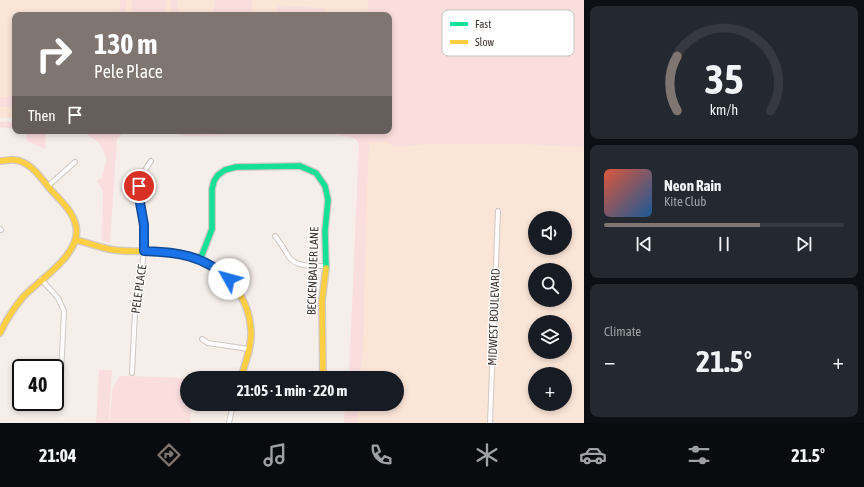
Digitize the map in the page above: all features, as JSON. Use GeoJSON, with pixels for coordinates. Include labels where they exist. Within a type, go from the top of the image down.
{"type":"FeatureCollection","features":[{"type":"Feature","properties":{"kind":"street"},"geometry":{"type":"LineString","coordinates":[[0,161],[16,160],[26,163],[35,170],[74,218],[77,228],[76,240],[70,252],[24,296],[15,307],[0,333]]}},
{"type":"Feature","properties":{"kind":"street","name":"PELE PLACE"},"geometry":{"type":"LineString","coordinates":[[132,373],[135,312],[142,276],[144,251],[144,225],[139,190],[142,175],[151,161]]}},
{"type":"Feature","properties":{"kind":"street"},"geometry":{"type":"LineString","coordinates":[[48,186],[75,162]]}},
{"type":"Feature","properties":{"kind":"street","name":"BECKENBAUER LANE"},"geometry":{"type":"LineString","coordinates":[[200,260],[213,228],[212,187],[216,178],[223,171],[236,167],[294,166],[306,168],[314,172],[324,183],[328,194],[325,231],[326,266],[322,301],[323,371]]}},
{"type":"Feature","properties":{"kind":"street","name":"MIDWEST BOULEVARD"},"geometry":{"type":"LineString","coordinates":[[490,423],[498,210]]}},
{"type":"Feature","properties":{"kind":"street"},"geometry":{"type":"LineString","coordinates":[[275,236],[282,244],[290,258],[296,263],[303,265],[326,266]]}},
{"type":"Feature","properties":{"kind":"street"},"geometry":{"type":"LineString","coordinates":[[76,240],[113,250],[179,253],[200,260],[224,275],[242,296],[250,321],[251,334],[249,349],[243,371]]}},
{"type":"Feature","properties":{"kind":"street"},"geometry":{"type":"LineString","coordinates":[[41,279],[58,298],[64,311],[62,359]]}},
{"type":"Feature","properties":{"kind":"street"},"geometry":{"type":"LineString","coordinates":[[202,340],[208,343],[249,349]]}},
{"type":"Feature","properties":{"kind":"street"},"geometry":{"type":"LineString","coordinates":[[229,423],[232,411]]}},
{"type":"Feature","properties":{"kind":"shaded area"},"geometry":{"type":"Polygon","coordinates":[[[0,0],[368,0],[367,12],[12,12],[12,118],[0,118],[0,0]]]}},
{"type":"Feature","properties":{"kind":"shaded area"},"geometry":{"type":"Polygon","coordinates":[[[120,0],[126,0],[126,12],[119,12],[120,0]]]}},
{"type":"Feature","properties":{"kind":"shaded area"},"geometry":{"type":"Polygon","coordinates":[[[132,0],[166,0],[165,12],[131,12],[132,0]]]}},
{"type":"Feature","properties":{"kind":"shaded area"},"geometry":{"type":"Polygon","coordinates":[[[171,0],[178,0],[177,12],[171,12],[171,0]]]}},
{"type":"Feature","properties":{"kind":"shaded area"},"geometry":{"type":"Polygon","coordinates":[[[215,0],[252,0],[251,12],[214,12],[215,0]]]}},
{"type":"Feature","properties":{"kind":"shaded area"},"geometry":{"type":"Polygon","coordinates":[[[368,0],[584,0],[584,147],[523,144],[425,144],[396,147],[386,142],[369,143],[363,352],[361,371],[349,371],[359,143],[354,138],[335,135],[188,136],[177,134],[392,134],[392,12],[367,12],[368,0]]]}},
{"type":"Feature","properties":{"kind":"shaded area"},"geometry":{"type":"Polygon","coordinates":[[[278,6],[325,8],[325,12],[277,12],[278,6]]]}},
{"type":"Feature","properties":{"kind":"shaded area"},"geometry":{"type":"Polygon","coordinates":[[[0,97],[12,97],[12,107],[0,107],[0,97]]]}},
{"type":"Feature","properties":{"kind":"shaded area"},"geometry":{"type":"Polygon","coordinates":[[[0,122],[12,122],[12,129],[0,127],[0,122]]]}},
{"type":"Feature","properties":{"kind":"shaded area"},"geometry":{"type":"Polygon","coordinates":[[[26,134],[46,134],[45,149],[27,141],[26,134]]]}},
{"type":"Feature","properties":{"kind":"shaded area"},"geometry":{"type":"Polygon","coordinates":[[[86,134],[123,134],[117,138],[110,243],[102,241],[103,192],[97,181],[102,178],[106,161],[105,154],[97,141],[86,134]]]}},
{"type":"Feature","properties":{"kind":"shaded area"},"geometry":{"type":"Polygon","coordinates":[[[363,134],[584,142],[584,423],[351,423],[352,411],[404,411],[404,371],[353,371],[363,134]]]}},
{"type":"Feature","properties":{"kind":"shaded area"},"geometry":{"type":"Polygon","coordinates":[[[99,370],[112,370],[109,419],[113,387],[120,376],[180,378],[180,411],[191,411],[190,423],[96,423],[99,370]]]}},
{"type":"Feature","properties":{"kind":"shaded area"},"geometry":{"type":"Polygon","coordinates":[[[345,411],[358,411],[357,423],[344,423],[345,411]]]}},
{"type":"Feature","properties":{"kind":"traffic: fast"},"geometry":{"type":"LineString","coordinates":[[200,260],[212,229],[212,189],[214,181],[218,175],[225,170],[236,167],[300,166],[316,173],[325,186],[328,200],[325,231],[326,268]]}},
{"type":"Feature","properties":{"kind":"traffic: slow"},"geometry":{"type":"LineString","coordinates":[[0,161],[21,161],[31,167],[69,211],[76,226],[76,236],[73,246],[66,256],[23,297],[10,314],[0,333]]}},
{"type":"Feature","properties":{"kind":"traffic: slow"},"geometry":{"type":"LineString","coordinates":[[76,240],[114,250],[162,251],[178,253],[192,257],[217,270],[237,290],[249,316],[251,337],[243,371]]}},
{"type":"Feature","properties":{"kind":"traffic: slow"},"geometry":{"type":"LineString","coordinates":[[323,371],[322,301],[326,268]]}},
{"type":"Feature","properties":{"kind":"route"},"geometry":{"type":"LineString","coordinates":[[139,186],[139,197],[144,225],[144,251],[170,252],[191,256],[208,264],[229,279]]}}]}
